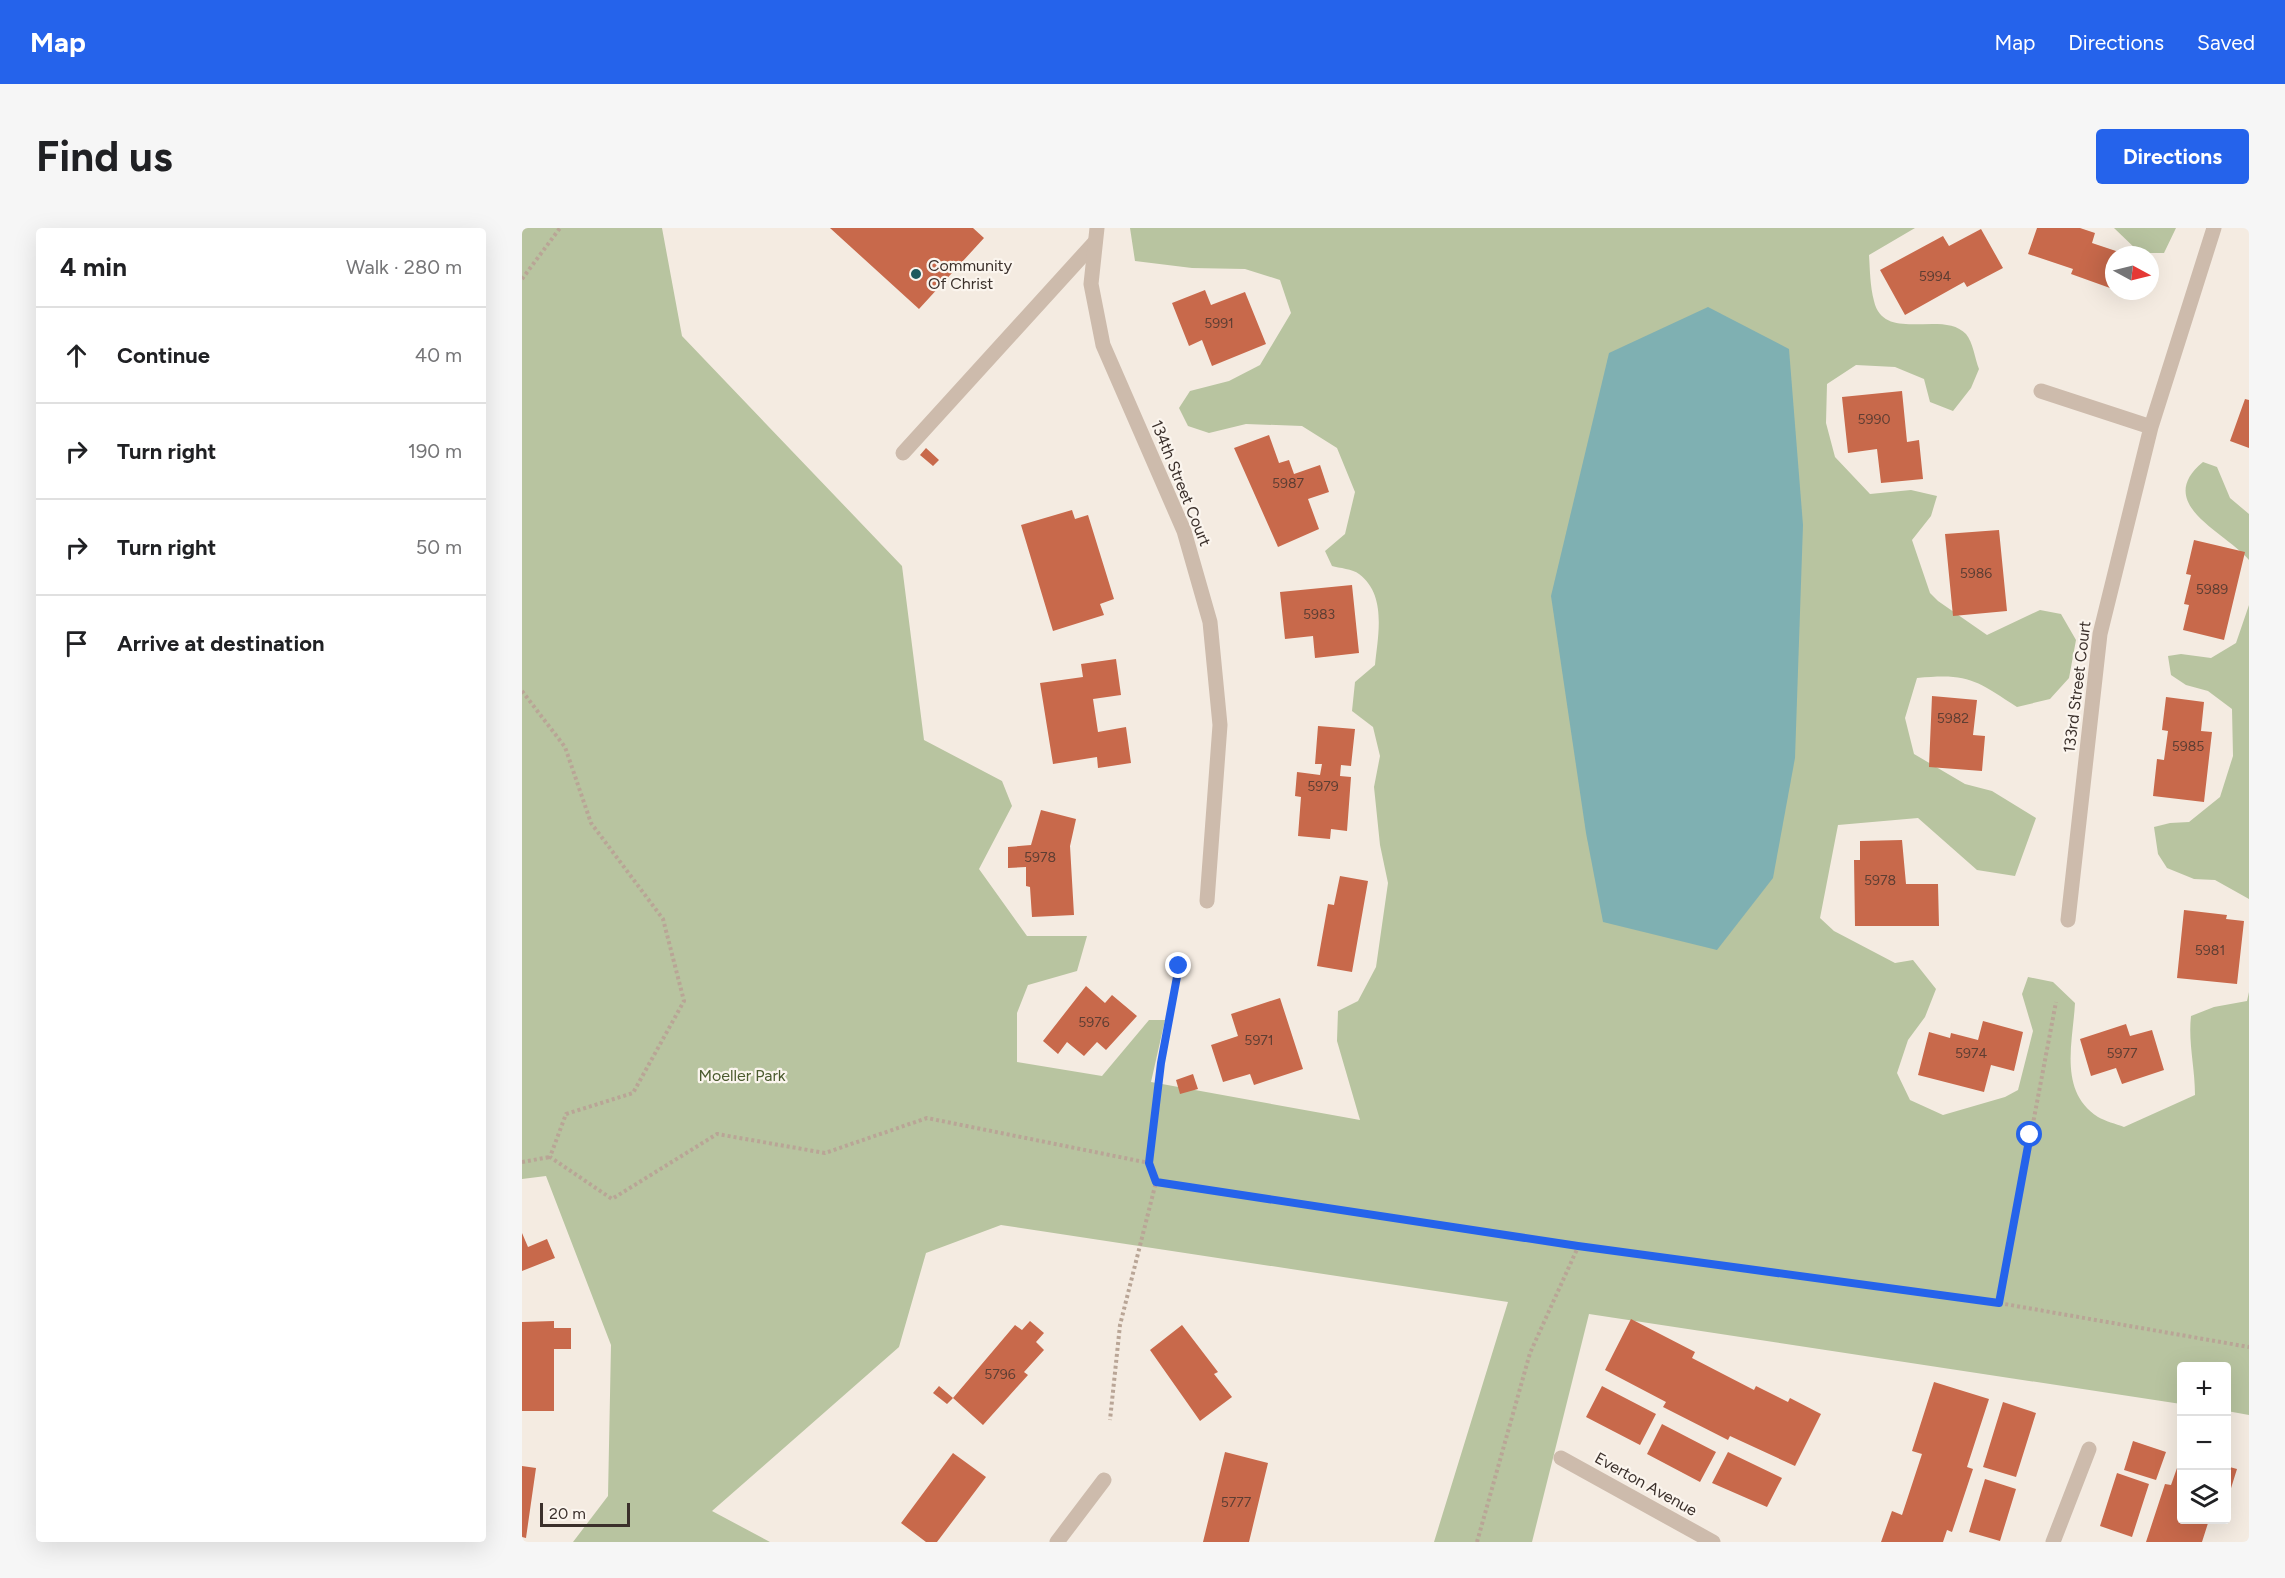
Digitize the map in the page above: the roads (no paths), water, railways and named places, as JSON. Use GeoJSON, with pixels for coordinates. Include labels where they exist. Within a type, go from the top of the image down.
{"type":"FeatureCollection","features":[{"type":"Feature","properties":{"kind":"street","name":"133rd Street Court"},"geometry":{"type":"LineString","coordinates":[[2068,920],[2100,634],[2151,427],[2214,228]]}},
{"type":"Feature","properties":{"kind":"street"},"geometry":{"type":"LineString","coordinates":[[903,453],[1096,235]]}},
{"type":"Feature","properties":{"kind":"street","name":"134th Street Court"},"geometry":{"type":"LineString","coordinates":[[1096,235],[1090,284],[1104,345],[1184,531],[1210,622],[1220,725],[1207,901]]}},
{"type":"Feature","properties":{"kind":"street"},"geometry":{"type":"LineString","coordinates":[[2041,391],[2151,427]]}},
{"type":"Feature","properties":{"kind":"street"},"geometry":{"type":"LineString","coordinates":[[2054,1542],[2089,1449]]}},
{"type":"Feature","properties":{"kind":"street","name":"Everton Avenue"},"geometry":{"type":"LineString","coordinates":[[1561,1458],[1713,1542]]}},
{"type":"Feature","properties":{"kind":"street"},"geometry":{"type":"LineString","coordinates":[[1057,1542],[1104,1480]]}},
{"type":"Feature","properties":{"kind":"water"},"geometry":{"type":"Polygon","coordinates":[[[1708,307],[1789,349],[1803,525],[1795,758],[1773,878],[1717,950],[1603,922],[1586,833],[1551,596],[1609,353],[1708,307]]]}},
{"type":"Feature","properties":{"kind":"place","name":"Community Of Christ"},"geometry":{"type":"Point","coordinates":[916,274]}},
{"type":"Feature","properties":{"kind":"park label","name":"Moeller Park"},"geometry":{"type":"Point","coordinates":[742,1075]}}]}
